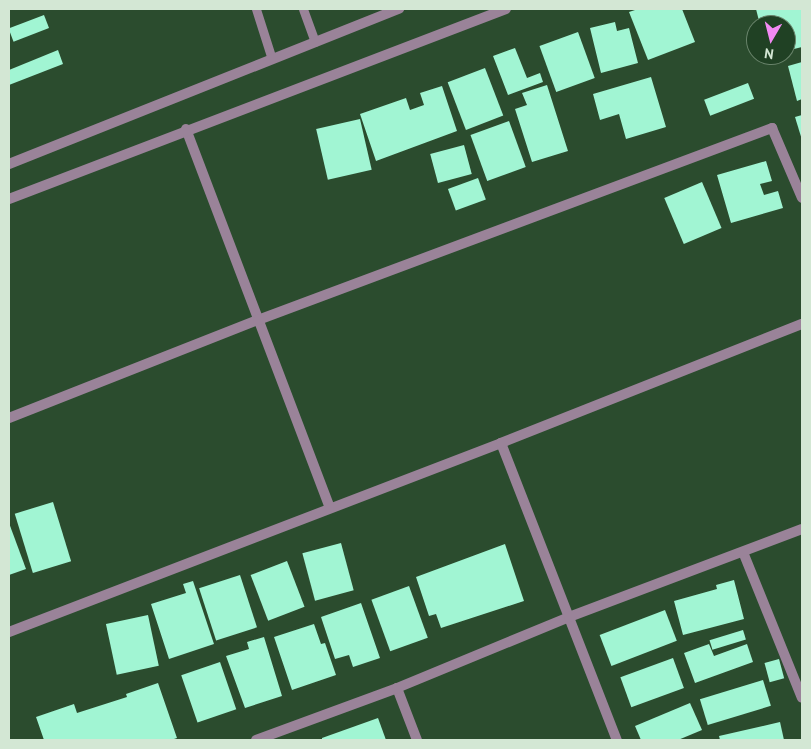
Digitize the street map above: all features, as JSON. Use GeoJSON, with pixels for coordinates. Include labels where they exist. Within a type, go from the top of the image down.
{"type":"FeatureCollection","features":[{"type":"Feature","properties":{"kind":"street"},"geometry":{"type":"LineString","coordinates":[[9,164],[399,9]]}},
{"type":"Feature","properties":{"kind":"street"},"geometry":{"type":"LineString","coordinates":[[9,199],[186,129],[506,9]]}},
{"type":"Feature","properties":{"kind":"street"},"geometry":{"type":"LineString","coordinates":[[9,418],[258,320],[772,128],[802,198]]}},
{"type":"Feature","properties":{"kind":"street"},"geometry":{"type":"LineString","coordinates":[[186,129],[330,508]]}},
{"type":"Feature","properties":{"kind":"street"},"geometry":{"type":"LineString","coordinates":[[9,632],[501,443],[802,324]]}},
{"type":"Feature","properties":{"kind":"street"},"geometry":{"type":"LineString","coordinates":[[501,443],[617,740]]}},
{"type":"Feature","properties":{"kind":"street"},"geometry":{"type":"LineString","coordinates":[[256,740],[397,688],[569,617],[802,529]]}},
{"type":"Feature","properties":{"kind":"street"},"geometry":{"type":"LineString","coordinates":[[743,552],[802,698]]}},
{"type":"Feature","properties":{"kind":"street"},"geometry":{"type":"LineString","coordinates":[[397,688],[417,740]]}},
{"type":"Feature","properties":{"kind":"lane"},"geometry":{"type":"LineString","coordinates":[[256,9],[272,59]]}},
{"type":"Feature","properties":{"kind":"lane"},"geometry":{"type":"LineString","coordinates":[[303,9],[314,42]]}},
{"type":"Feature","properties":{"kind":"building"},"geometry":{"type":"Polygon","coordinates":[[[638,9],[682,9],[695,42],[648,60],[629,12],[638,9]]]}},
{"type":"Feature","properties":{"kind":"building"},"geometry":{"type":"Polygon","coordinates":[[[756,9],[802,9],[802,47],[796,48],[796,15],[758,15],[756,9]]]}},
{"type":"Feature","properties":{"kind":"building"},"geometry":{"type":"Polygon","coordinates":[[[44,15],[49,28],[14,42],[9,28],[44,15]]]}},
{"type":"Feature","properties":{"kind":"building"},"geometry":{"type":"Polygon","coordinates":[[[615,22],[617,31],[629,28],[638,63],[601,73],[590,28],[615,22]]]}},
{"type":"Feature","properties":{"kind":"building"},"geometry":{"type":"Polygon","coordinates":[[[578,32],[595,78],[556,92],[539,46],[578,32]]]}},
{"type":"Feature","properties":{"kind":"building"},"geometry":{"type":"Polygon","coordinates":[[[515,48],[527,78],[540,73],[543,82],[508,95],[493,56],[515,48]]]}},
{"type":"Feature","properties":{"kind":"building"},"geometry":{"type":"Polygon","coordinates":[[[58,50],[63,64],[9,85],[9,70],[58,50]]]}},
{"type":"Feature","properties":{"kind":"building"},"geometry":{"type":"Polygon","coordinates":[[[802,62],[802,99],[797,101],[788,66],[802,62]]]}},
{"type":"Feature","properties":{"kind":"building"},"geometry":{"type":"Polygon","coordinates":[[[485,68],[503,116],[466,130],[448,82],[485,68]]]}},
{"type":"Feature","properties":{"kind":"building"},"geometry":{"type":"Polygon","coordinates":[[[651,77],[666,127],[626,139],[619,114],[600,120],[593,94],[651,77]]]}},
{"type":"Feature","properties":{"kind":"building"},"geometry":{"type":"Polygon","coordinates":[[[748,83],[754,99],[710,116],[704,100],[748,83]]]}},
{"type":"Feature","properties":{"kind":"building"},"geometry":{"type":"Polygon","coordinates":[[[547,85],[568,151],[532,162],[515,109],[527,105],[522,93],[547,85]]]}},
{"type":"Feature","properties":{"kind":"building"},"geometry":{"type":"Polygon","coordinates":[[[442,86],[457,131],[376,161],[360,114],[406,98],[410,110],[424,105],[420,93],[442,86]]]}},
{"type":"Feature","properties":{"kind":"building"},"geometry":{"type":"Polygon","coordinates":[[[802,115],[802,140],[795,117],[802,115]]]}},
{"type":"Feature","properties":{"kind":"building"},"geometry":{"type":"Polygon","coordinates":[[[360,119],[372,170],[328,180],[316,129],[360,119]]]}},
{"type":"Feature","properties":{"kind":"building"},"geometry":{"type":"Polygon","coordinates":[[[509,121],[526,167],[487,181],[470,135],[509,121]]]}},
{"type":"Feature","properties":{"kind":"building"},"geometry":{"type":"Polygon","coordinates":[[[464,145],[472,174],[438,183],[430,154],[464,145]]]}},
{"type":"Feature","properties":{"kind":"building"},"geometry":{"type":"Polygon","coordinates":[[[766,161],[772,181],[760,184],[764,195],[778,191],[783,208],[731,223],[717,175],[766,161]]]}},
{"type":"Feature","properties":{"kind":"building"},"geometry":{"type":"Polygon","coordinates":[[[478,178],[486,200],[456,211],[448,189],[478,178]]]}},
{"type":"Feature","properties":{"kind":"building"},"geometry":{"type":"Polygon","coordinates":[[[702,182],[722,228],[684,244],[664,198],[702,182]]]}},
{"type":"Feature","properties":{"kind":"building"},"geometry":{"type":"Polygon","coordinates":[[[53,502],[71,561],[33,573],[15,514],[53,502]]]}},
{"type":"Feature","properties":{"kind":"building"},"geometry":{"type":"Polygon","coordinates":[[[9,523],[26,569],[9,575],[9,523]]]}},
{"type":"Feature","properties":{"kind":"building"},"geometry":{"type":"Polygon","coordinates":[[[341,543],[354,590],[315,601],[302,553],[341,543]]]}},
{"type":"Feature","properties":{"kind":"building"},"geometry":{"type":"Polygon","coordinates":[[[505,544],[524,601],[441,628],[436,614],[429,616],[416,577],[505,544]]]}},
{"type":"Feature","properties":{"kind":"building"},"geometry":{"type":"Polygon","coordinates":[[[287,561],[305,607],[268,621],[251,575],[287,561]]]}},
{"type":"Feature","properties":{"kind":"building"},"geometry":{"type":"Polygon","coordinates":[[[240,575],[257,627],[216,641],[199,588],[240,575]]]}},
{"type":"Feature","properties":{"kind":"building"},"geometry":{"type":"Polygon","coordinates":[[[734,580],[744,619],[683,635],[674,601],[717,589],[716,585],[734,580]]]}},
{"type":"Feature","properties":{"kind":"building"},"geometry":{"type":"Polygon","coordinates":[[[193,581],[214,644],[169,659],[151,604],[186,593],[183,584],[193,581]]]}},
{"type":"Feature","properties":{"kind":"building"},"geometry":{"type":"Polygon","coordinates":[[[409,586],[428,638],[390,651],[371,600],[409,586]]]}},
{"type":"Feature","properties":{"kind":"building"},"geometry":{"type":"Polygon","coordinates":[[[361,603],[380,658],[353,667],[349,655],[335,659],[321,617],[361,603]]]}},
{"type":"Feature","properties":{"kind":"building"},"geometry":{"type":"Polygon","coordinates":[[[665,610],[677,641],[611,666],[600,635],[665,610]]]}},
{"type":"Feature","properties":{"kind":"building"},"geometry":{"type":"Polygon","coordinates":[[[148,615],[159,666],[117,675],[106,624],[148,615]]]}},
{"type":"Feature","properties":{"kind":"building"},"geometry":{"type":"Polygon","coordinates":[[[314,624],[321,644],[325,643],[336,675],[292,690],[274,637],[314,624]]]}},
{"type":"Feature","properties":{"kind":"building"},"geometry":{"type":"Polygon","coordinates":[[[743,630],[746,640],[712,650],[710,640],[743,630]]]}},
{"type":"Feature","properties":{"kind":"building"},"geometry":{"type":"Polygon","coordinates":[[[264,637],[282,696],[245,708],[226,656],[249,649],[247,642],[264,637]]]}},
{"type":"Feature","properties":{"kind":"building"},"geometry":{"type":"Polygon","coordinates":[[[709,644],[714,656],[747,644],[753,662],[695,683],[684,653],[709,644]]]}},
{"type":"Feature","properties":{"kind":"building"},"geometry":{"type":"Polygon","coordinates":[[[673,658],[684,688],[631,707],[620,677],[673,658]]]}},
{"type":"Feature","properties":{"kind":"building"},"geometry":{"type":"Polygon","coordinates":[[[779,659],[784,678],[770,682],[765,663],[779,659]]]}},
{"type":"Feature","properties":{"kind":"building"},"geometry":{"type":"Polygon","coordinates":[[[220,662],[236,709],[198,723],[181,675],[220,662]]]}},
{"type":"Feature","properties":{"kind":"building"},"geometry":{"type":"Polygon","coordinates":[[[763,680],[771,706],[708,725],[700,699],[763,680]]]}},
{"type":"Feature","properties":{"kind":"building"},"geometry":{"type":"Polygon","coordinates":[[[158,683],[177,738],[171,740],[44,740],[36,717],[74,704],[77,713],[127,697],[126,694],[158,683]]]}},
{"type":"Feature","properties":{"kind":"building"},"geometry":{"type":"Polygon","coordinates":[[[690,703],[702,730],[678,740],[641,740],[635,726],[690,703]]]}},
{"type":"Feature","properties":{"kind":"building"},"geometry":{"type":"Polygon","coordinates":[[[378,718],[386,740],[322,740],[322,738],[378,718]]]}},
{"type":"Feature","properties":{"kind":"building"},"geometry":{"type":"Polygon","coordinates":[[[780,722],[784,740],[720,740],[719,736],[780,722]]]}}]}
